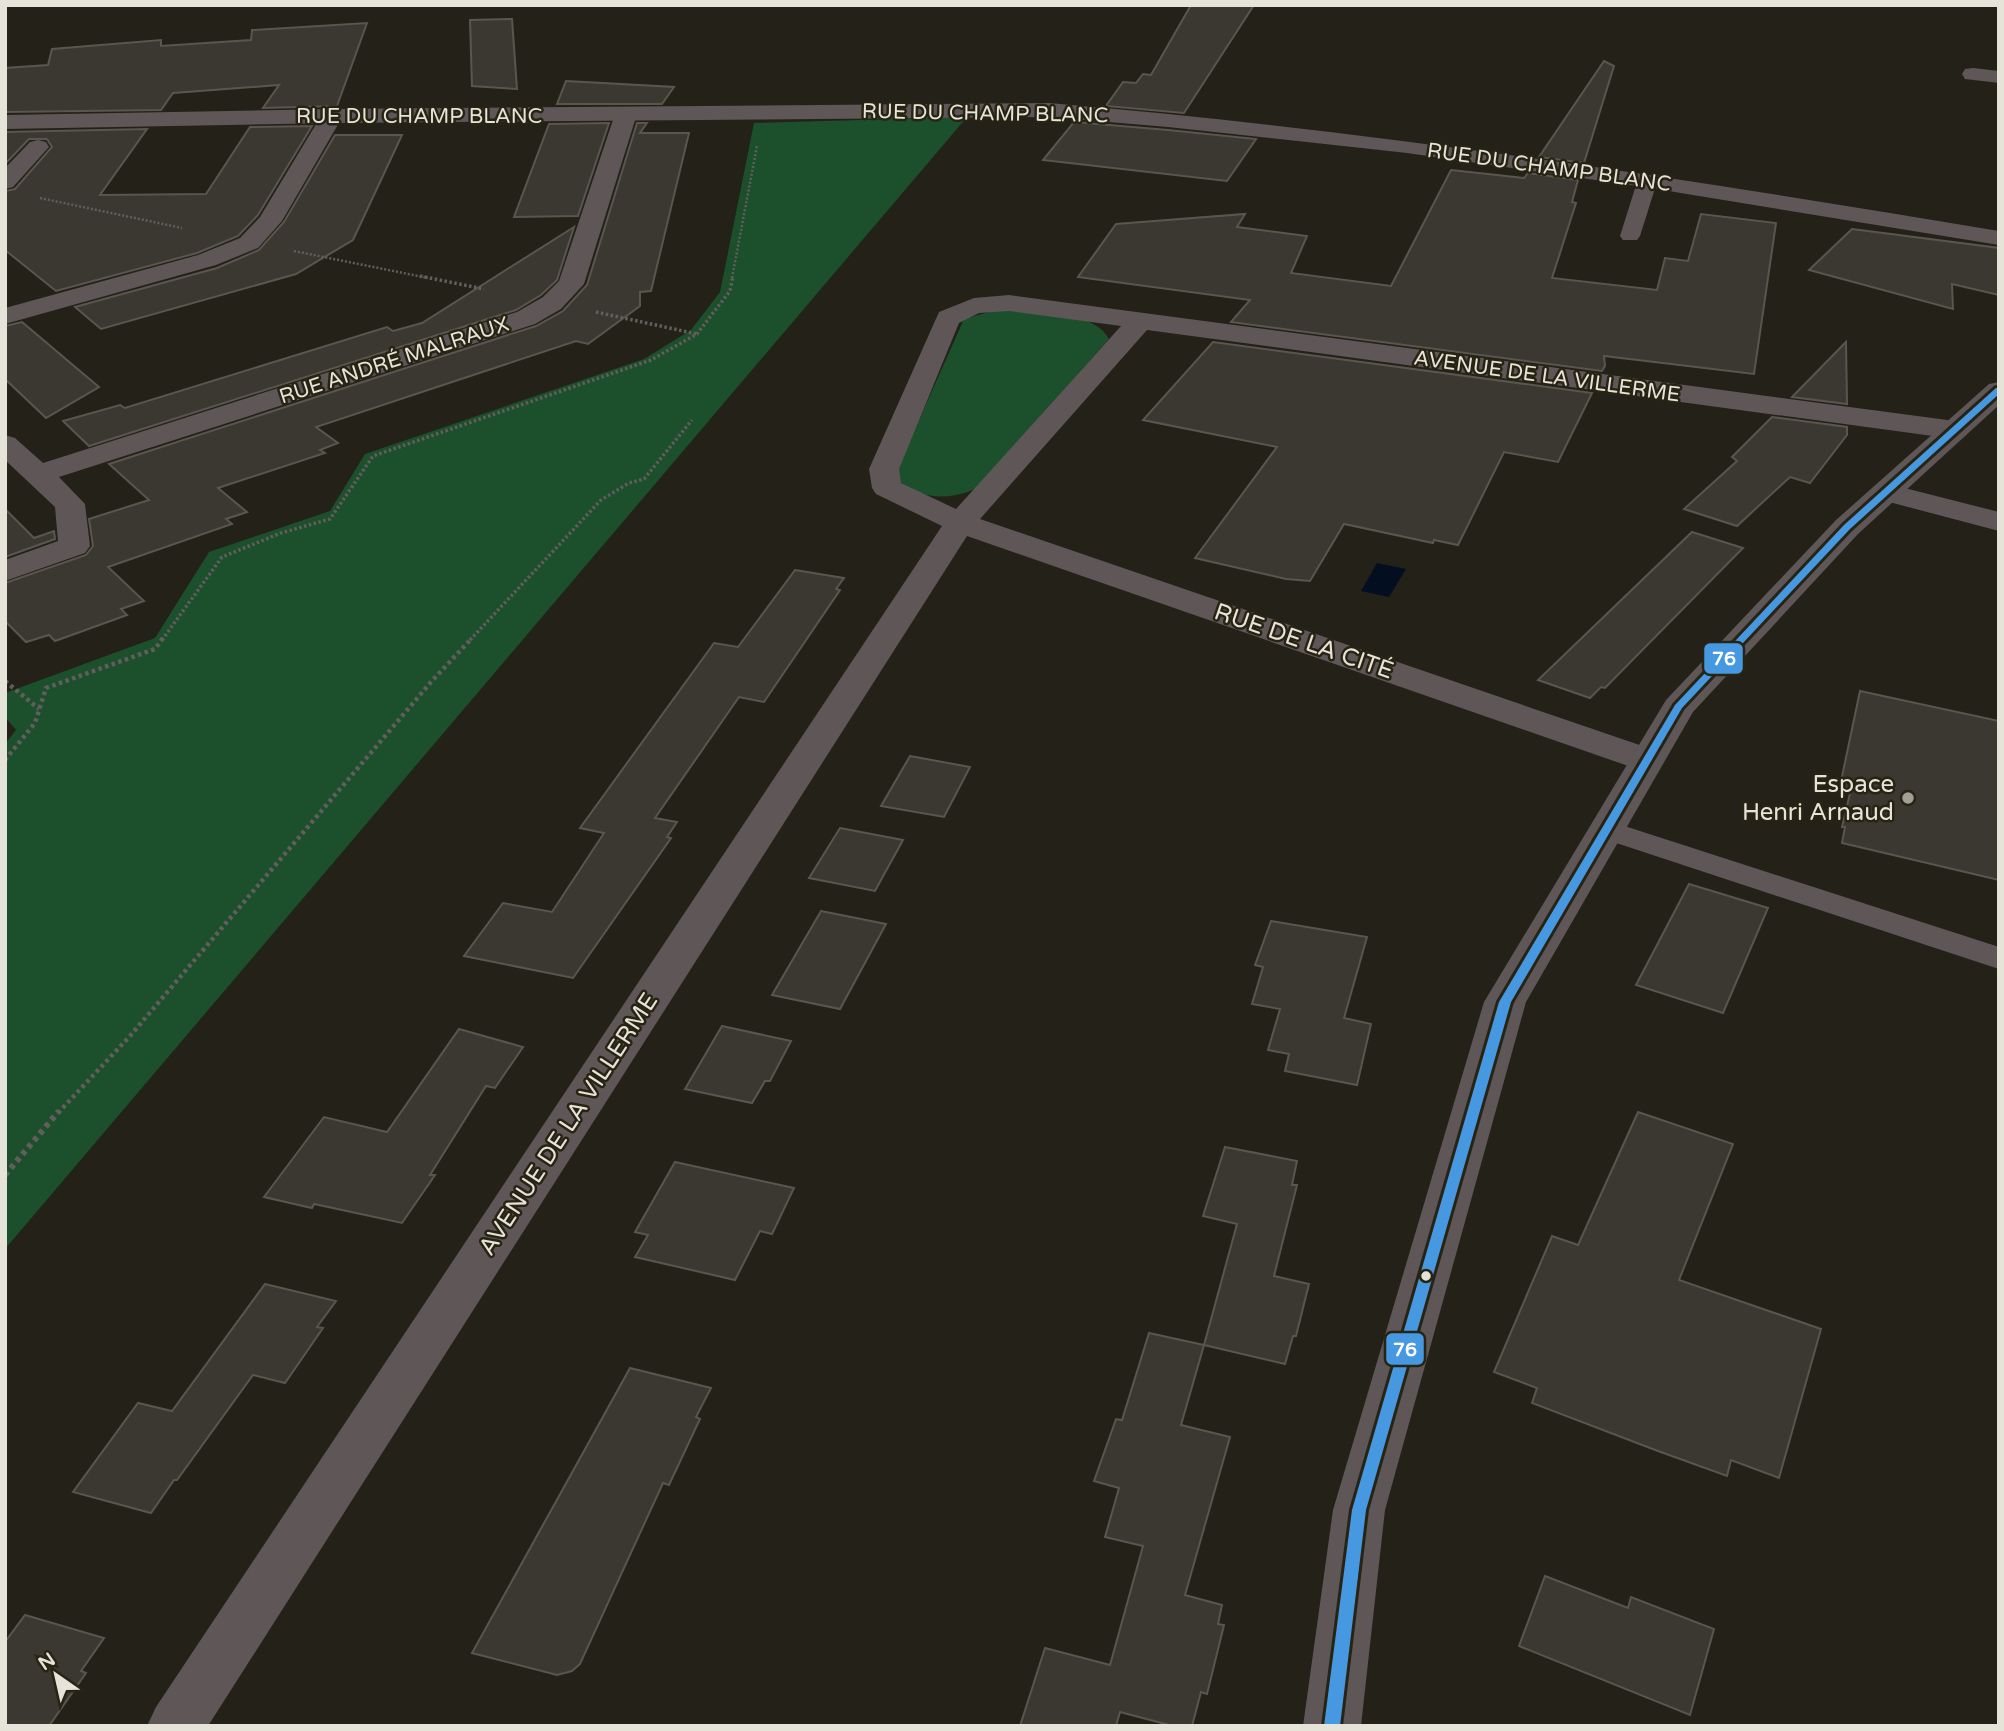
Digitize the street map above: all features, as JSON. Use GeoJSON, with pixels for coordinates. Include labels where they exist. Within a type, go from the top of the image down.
{"type":"FeatureCollection","features":[{"type":"Feature","properties":{"kind":"street"},"geometry":{"type":"LineString","coordinates":[[1973,74],[1999,77]]}},
{"type":"Feature","properties":{"kind":"street","name":"RUE DU CHAMP BLANC"},"geometry":{"type":"LineString","coordinates":[[5,122],[332,116],[1049,110],[1155,118],[1385,143],[1999,238]]}},
{"type":"Feature","properties":{"kind":"street","name":"RUE ANDRÉ MALRAUX"},"geometry":{"type":"LineString","coordinates":[[38,474],[526,318],[552,303],[571,284],[626,114]]}},
{"type":"Feature","properties":{"kind":"street"},"geometry":{"type":"LineString","coordinates":[[5,316],[207,260],[249,243],[270,221],[332,116]]}},
{"type":"Feature","properties":{"kind":"street"},"geometry":{"type":"LineString","coordinates":[[5,183],[38,147]]}},
{"type":"Feature","properties":{"kind":"street","name":"AVENUE DE LA VILLERME"},"geometry":{"type":"LineString","coordinates":[[960,523],[887,488],[884,470],[948,318],[974,306],[1009,303],[1955,430]]}},
{"type":"Feature","properties":{"kind":"street","name":"AVENUE DE LA VILLERME"},"geometry":{"type":"LineString","coordinates":[[176,1726],[960,523],[1140,321]]}},
{"type":"Feature","properties":{"kind":"street"},"geometry":{"type":"LineString","coordinates":[[1332,1726],[1359,1510],[1505,1002],[1678,707],[1847,527],[1999,390]]}},
{"type":"Feature","properties":{"kind":"street"},"geometry":{"type":"LineString","coordinates":[[5,444],[69,504],[74,546],[5,571]]}},
{"type":"Feature","properties":{"kind":"street"},"geometry":{"type":"LineString","coordinates":[[1885,492],[1999,522]]}},
{"type":"Feature","properties":{"kind":"street","name":"RUE DE LA CITÉ"},"geometry":{"type":"LineString","coordinates":[[960,523],[1647,760]]}},
{"type":"Feature","properties":{"kind":"lane"},"geometry":{"type":"LineString","coordinates":[[1630,236],[1647,182]]}},
{"type":"Feature","properties":{"kind":"lane"},"geometry":{"type":"LineString","coordinates":[[1606,829],[1999,958]]}},
{"type":"Feature","properties":{"kind":"path"},"geometry":{"type":"LineString","coordinates":[[5,760],[35,723],[46,688],[155,649],[222,556],[281,533],[330,519],[373,456],[652,360],[697,334],[730,291],[756,148],[773,113]]}},
{"type":"Feature","properties":{"kind":"path"},"geometry":{"type":"LineString","coordinates":[[34,197],[697,334]]}},
{"type":"Feature","properties":{"kind":"path"},"geometry":{"type":"LineString","coordinates":[[5,1175],[74,1094],[147,1016],[431,682],[601,500],[629,483],[644,478],[692,420]]}},
{"type":"Feature","properties":{"kind":"path"},"geometry":{"type":"LineString","coordinates":[[5,681],[39,709]]}},
{"type":"Feature","properties":{"kind":"green space"},"geometry":{"type":"Polygon","coordinates":[[[967,117],[5,1249],[5,744],[16,730],[5,717],[5,693],[155,638],[209,552],[330,511],[365,454],[644,359],[691,330],[720,292],[754,123],[967,117]]]}},
{"type":"Feature","properties":{"kind":"green space"},"geometry":{"type":"Polygon","coordinates":[[[1003,308],[1077,317],[1101,329],[1109,339],[975,489],[943,496],[912,490],[894,476],[964,319],[1003,308]]]}},
{"type":"Feature","properties":{"kind":"water"},"geometry":{"type":"Polygon","coordinates":[[[1377,563],[1406,569],[1389,597],[1361,591],[1377,563]]]}},
{"type":"Feature","properties":{"kind":"building"},"geometry":{"type":"Polygon","coordinates":[[[1191,5],[1254,5],[1184,113],[1106,106],[1123,82],[1136,83],[1143,74],[1151,75],[1191,5]]]}},
{"type":"Feature","properties":{"kind":"building"},"geometry":{"type":"Polygon","coordinates":[[[512,19],[517,89],[472,86],[470,20],[512,19]]]}},
{"type":"Feature","properties":{"kind":"building"},"geometry":{"type":"Polygon","coordinates":[[[367,23],[337,106],[263,108],[279,85],[173,93],[161,110],[5,112],[5,68],[48,65],[52,49],[161,40],[161,46],[251,40],[252,30],[367,23]]]}},
{"type":"Feature","properties":{"kind":"building"},"geometry":{"type":"Polygon","coordinates":[[[1604,61],[1614,66],[1584,163],[1539,157],[1604,61]]]}},
{"type":"Feature","properties":{"kind":"building"},"geometry":{"type":"Polygon","coordinates":[[[566,81],[674,87],[662,104],[557,104],[566,81]]]}},
{"type":"Feature","properties":{"kind":"building"},"geometry":{"type":"Polygon","coordinates":[[[1074,122],[1256,139],[1227,181],[1043,160],[1074,122]]]}},
{"type":"Feature","properties":{"kind":"building"},"geometry":{"type":"Polygon","coordinates":[[[609,123],[578,216],[514,217],[549,124],[609,123]]]}},
{"type":"Feature","properties":{"kind":"building"},"geometry":{"type":"Polygon","coordinates":[[[637,123],[647,123],[640,133],[689,133],[651,291],[640,292],[640,306],[588,344],[576,341],[316,427],[338,443],[320,450],[325,453],[218,488],[247,512],[226,519],[232,524],[108,567],[144,601],[121,609],[127,615],[55,641],[49,635],[26,642],[5,621],[5,583],[86,555],[93,546],[89,519],[149,500],[109,464],[536,326],[563,311],[587,285],[637,123]]]}},
{"type":"Feature","properties":{"kind":"building"},"geometry":{"type":"Polygon","coordinates":[[[312,126],[258,215],[238,236],[197,253],[56,291],[5,250],[5,191],[15,189],[52,147],[47,139],[29,139],[5,164],[5,132],[147,129],[100,195],[206,194],[250,127],[312,126]]]}},
{"type":"Feature","properties":{"kind":"building"},"geometry":{"type":"Polygon","coordinates":[[[335,135],[402,135],[353,240],[296,274],[101,329],[75,307],[217,268],[259,250],[284,222],[335,135]]]}},
{"type":"Feature","properties":{"kind":"building"},"geometry":{"type":"Polygon","coordinates":[[[1451,170],[1524,178],[1528,173],[1578,180],[1572,202],[1576,203],[1552,278],[1657,290],[1665,258],[1688,261],[1701,214],[1776,223],[1754,374],[1604,356],[1605,366],[1602,371],[1231,322],[1250,300],[1078,277],[1116,224],[1245,214],[1237,227],[1307,236],[1291,273],[1391,286],[1451,170]]]}},
{"type":"Feature","properties":{"kind":"building"},"geometry":{"type":"Polygon","coordinates":[[[574,227],[557,280],[541,295],[516,310],[89,446],[63,421],[120,405],[125,408],[387,327],[393,331],[422,323],[574,227]]]}},
{"type":"Feature","properties":{"kind":"building"},"geometry":{"type":"Polygon","coordinates":[[[1852,229],[1999,248],[1999,295],[1952,284],[1953,309],[1809,270],[1852,229]]]}},
{"type":"Feature","properties":{"kind":"building"},"geometry":{"type":"Polygon","coordinates":[[[22,322],[99,387],[46,418],[5,379],[5,326],[22,322]]]}},
{"type":"Feature","properties":{"kind":"building"},"geometry":{"type":"Polygon","coordinates":[[[1213,342],[1592,393],[1558,462],[1504,452],[1458,545],[1434,540],[1433,543],[1344,524],[1310,581],[1286,579],[1195,558],[1277,447],[1143,420],[1213,342]]]}},
{"type":"Feature","properties":{"kind":"building"},"geometry":{"type":"Polygon","coordinates":[[[1846,342],[1847,404],[1792,397],[1846,342]]]}},
{"type":"Feature","properties":{"kind":"building"},"geometry":{"type":"Polygon","coordinates":[[[1772,417],[1847,427],[1847,435],[1810,483],[1790,477],[1737,526],[1684,509],[1737,461],[1732,457],[1772,417]]]}},
{"type":"Feature","properties":{"kind":"building"},"geometry":{"type":"Polygon","coordinates":[[[5,509],[34,538],[54,531],[55,539],[5,557],[5,509]]]}},
{"type":"Feature","properties":{"kind":"building"},"geometry":{"type":"Polygon","coordinates":[[[1692,532],[1743,548],[1605,688],[1601,687],[1590,698],[1538,680],[1692,532]]]}},
{"type":"Feature","properties":{"kind":"building"},"geometry":{"type":"Polygon","coordinates":[[[795,570],[844,578],[836,589],[840,590],[764,702],[739,697],[655,818],[677,822],[667,837],[671,838],[573,978],[464,956],[503,903],[552,912],[604,833],[580,828],[714,643],[738,647],[795,570]]]}},
{"type":"Feature","properties":{"kind":"building","name":"Espace Henri Arnaud"},"geometry":{"type":"Polygon","coordinates":[[[1860,691],[1999,721],[1999,880],[1842,843],[1845,827],[1842,827],[1851,789],[1840,786],[1860,691]]]}},
{"type":"Feature","properties":{"kind":"building"},"geometry":{"type":"Polygon","coordinates":[[[910,756],[970,767],[944,817],[881,806],[910,756]]]}},
{"type":"Feature","properties":{"kind":"building"},"geometry":{"type":"Polygon","coordinates":[[[840,828],[903,840],[875,891],[809,878],[840,828]]]}},
{"type":"Feature","properties":{"kind":"building"},"geometry":{"type":"Polygon","coordinates":[[[1689,884],[1768,908],[1723,1013],[1636,985],[1689,884]]]}},
{"type":"Feature","properties":{"kind":"building"},"geometry":{"type":"Polygon","coordinates":[[[821,911],[886,924],[840,1009],[772,995],[821,911]]]}},
{"type":"Feature","properties":{"kind":"building"},"geometry":{"type":"Polygon","coordinates":[[[1271,921],[1367,937],[1344,1018],[1371,1024],[1357,1085],[1285,1071],[1289,1054],[1268,1050],[1280,1009],[1252,1004],[1263,967],[1255,965],[1271,921]]]}},
{"type":"Feature","properties":{"kind":"building"},"geometry":{"type":"Polygon","coordinates":[[[722,1026],[791,1041],[770,1081],[765,1081],[752,1103],[685,1089],[722,1026]]]}},
{"type":"Feature","properties":{"kind":"building"},"geometry":{"type":"Polygon","coordinates":[[[459,1029],[523,1047],[495,1088],[486,1086],[430,1175],[435,1175],[402,1223],[314,1204],[312,1208],[264,1197],[324,1117],[387,1132],[459,1029]]]}},
{"type":"Feature","properties":{"kind":"building"},"geometry":{"type":"Polygon","coordinates":[[[1638,1112],[1733,1144],[1679,1280],[1821,1329],[1779,1478],[1731,1460],[1727,1476],[1658,1451],[1532,1403],[1537,1388],[1494,1372],[1552,1236],[1578,1245],[1638,1112]]]}},
{"type":"Feature","properties":{"kind":"building"},"geometry":{"type":"Polygon","coordinates":[[[1225,1147],[1297,1161],[1292,1185],[1297,1185],[1274,1276],[1309,1284],[1296,1336],[1293,1336],[1285,1364],[1204,1345],[1237,1224],[1203,1216],[1225,1147]]]}},
{"type":"Feature","properties":{"kind":"building"},"geometry":{"type":"Polygon","coordinates":[[[675,1162],[794,1188],[772,1234],[760,1231],[735,1280],[635,1257],[648,1235],[635,1232],[675,1162]]]}},
{"type":"Feature","properties":{"kind":"building"},"geometry":{"type":"Polygon","coordinates":[[[265,1284],[336,1301],[317,1327],[323,1328],[285,1383],[253,1375],[151,1513],[73,1492],[138,1403],[172,1411],[265,1284]]]}},
{"type":"Feature","properties":{"kind":"building"},"geometry":{"type":"Polygon","coordinates":[[[1149,1333],[1204,1345],[1181,1425],[1230,1437],[1185,1595],[1222,1605],[1218,1624],[1224,1625],[1207,1694],[1201,1692],[1192,1726],[1173,1726],[1120,1712],[1116,1726],[1020,1726],[1045,1648],[1110,1665],[1143,1546],[1105,1537],[1119,1488],[1094,1481],[1116,1419],[1122,1420],[1149,1333]]]}},
{"type":"Feature","properties":{"kind":"building"},"geometry":{"type":"Polygon","coordinates":[[[630,1368],[711,1388],[696,1417],[700,1419],[669,1485],[663,1483],[580,1664],[572,1671],[557,1675],[472,1653],[630,1368]]]}},
{"type":"Feature","properties":{"kind":"building"},"geometry":{"type":"Polygon","coordinates":[[[1545,1576],[1628,1608],[1631,1597],[1714,1629],[1690,1715],[1519,1646],[1545,1576]]]}},
{"type":"Feature","properties":{"kind":"building"},"geometry":{"type":"Polygon","coordinates":[[[25,1615],[104,1638],[81,1671],[86,1673],[49,1726],[5,1726],[5,1642],[25,1615]]]}},
{"type":"Feature","properties":{"kind":"transit line","name":"76"},"geometry":{"type":"LineString","coordinates":[[1332,1726],[1359,1510],[1505,1002],[1678,707],[1847,527],[1999,390]]}},
{"type":"Feature","properties":{"kind":"place","name":"Espace Henri Arnaud"},"geometry":{"type":"Point","coordinates":[1908,798]}}]}
